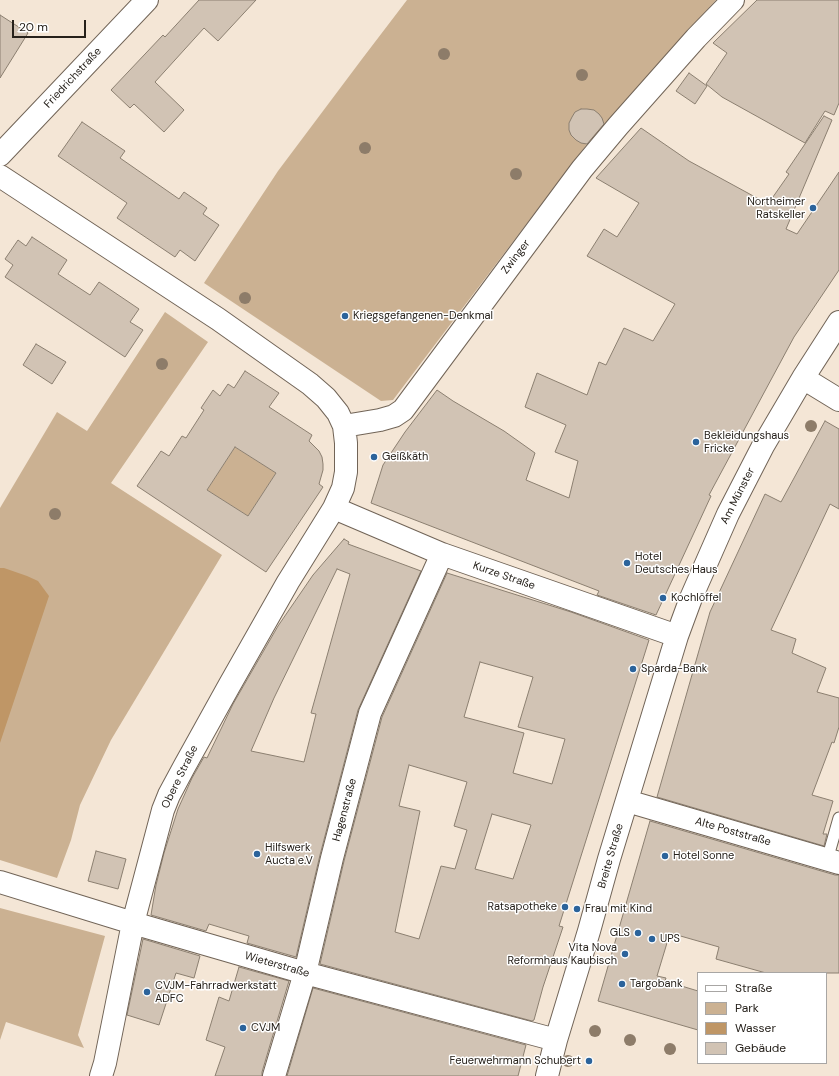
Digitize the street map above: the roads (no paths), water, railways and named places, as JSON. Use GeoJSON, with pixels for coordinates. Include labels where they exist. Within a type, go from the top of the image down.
{"type":"FeatureCollection","features":[{"type":"Feature","properties":{"kind":"street","name":"Friedrichstraße"},"geometry":{"type":"LineString","coordinates":[[0,155],[147,0]]}},
{"type":"Feature","properties":{"kind":"street","name":"Zwinger"},"geometry":{"type":"LineString","coordinates":[[344,426],[380,420],[394,416],[403,410],[582,169],[696,38],[733,0]]}},
{"type":"Feature","properties":{"kind":"street"},"geometry":{"type":"LineString","coordinates":[[0,176],[218,319],[310,384],[326,398],[338,413],[344,426],[346,443],[346,472],[343,488],[334,508]]}},
{"type":"Feature","properties":{"kind":"street","name":"Am Münster"},"geometry":{"type":"LineString","coordinates":[[677,636],[728,514],[763,446],[803,378],[839,322]]}},
{"type":"Feature","properties":{"kind":"street"},"geometry":{"type":"LineString","coordinates":[[803,378],[839,400]]}},
{"type":"Feature","properties":{"kind":"street","name":"Kurze Straße"},"geometry":{"type":"LineString","coordinates":[[334,508],[442,554],[677,636]]}},
{"type":"Feature","properties":{"kind":"street","name":"Obere Straße"},"geometry":{"type":"LineString","coordinates":[[101,1076],[105,1063],[133,923],[163,810],[169,795],[288,582],[334,508]]}},
{"type":"Feature","properties":{"kind":"street","name":"Hagenstraße"},"geometry":{"type":"LineString","coordinates":[[274,1076],[305,973],[332,858],[370,714],[442,554]]}},
{"type":"Feature","properties":{"kind":"street","name":"Breite Straße"},"geometry":{"type":"LineString","coordinates":[[547,1076],[556,1040],[626,801],[677,636]]}},
{"type":"Feature","properties":{"kind":"street","name":"Alte Poststraße"},"geometry":{"type":"LineString","coordinates":[[626,801],[833,862]]}},
{"type":"Feature","properties":{"kind":"street","name":"Wieterstraße"},"geometry":{"type":"LineString","coordinates":[[0,882],[133,923],[305,973],[556,1040]]}},
{"type":"Feature","properties":{"kind":"lane"},"geometry":{"type":"LineString","coordinates":[[833,862],[839,818]]}},
{"type":"Feature","properties":{"kind":"water"},"geometry":{"type":"Polygon","coordinates":[[[0,568],[4,568],[38,581],[49,596],[0,743],[0,568]]]}},
{"type":"Feature","properties":{"kind":"place","name":"Northeimer Ratskeller"},"geometry":{"type":"Point","coordinates":[813,208]}},
{"type":"Feature","properties":{"kind":"place","name":"Kriegsgefangenen-Denkmal"},"geometry":{"type":"Point","coordinates":[345,316]}},
{"type":"Feature","properties":{"kind":"place","name":"Bekleidungshaus Fricke"},"geometry":{"type":"Point","coordinates":[696,442]}},
{"type":"Feature","properties":{"kind":"place","name":"Geißkäth"},"geometry":{"type":"Point","coordinates":[374,457]}},
{"type":"Feature","properties":{"kind":"place","name":"Hotel Deutsches Haus"},"geometry":{"type":"Point","coordinates":[627,563]}},
{"type":"Feature","properties":{"kind":"place","name":"Kochlöffel"},"geometry":{"type":"Point","coordinates":[663,598]}},
{"type":"Feature","properties":{"kind":"place","name":"Sparda-Bank"},"geometry":{"type":"Point","coordinates":[633,669]}},
{"type":"Feature","properties":{"kind":"place","name":"Hilfswerk Aucta e.V"},"geometry":{"type":"Point","coordinates":[257,854]}},
{"type":"Feature","properties":{"kind":"place","name":"Hotel Sonne"},"geometry":{"type":"Point","coordinates":[665,856]}},
{"type":"Feature","properties":{"kind":"place","name":"Ratsapotheke"},"geometry":{"type":"Point","coordinates":[565,907]}},
{"type":"Feature","properties":{"kind":"place","name":"Frau mit Kind"},"geometry":{"type":"Point","coordinates":[577,909]}},
{"type":"Feature","properties":{"kind":"place","name":"GLS"},"geometry":{"type":"Point","coordinates":[638,933]}},
{"type":"Feature","properties":{"kind":"place","name":"UPS"},"geometry":{"type":"Point","coordinates":[652,939]}},
{"type":"Feature","properties":{"kind":"place","name":"Vita Nova Reformhaus Kaubisch"},"geometry":{"type":"Point","coordinates":[625,954]}},
{"type":"Feature","properties":{"kind":"place","name":"Targobank"},"geometry":{"type":"Point","coordinates":[622,984]}},
{"type":"Feature","properties":{"kind":"place","name":"CVJM-Fahrradwerkstatt ADFC"},"geometry":{"type":"Point","coordinates":[147,992]}},
{"type":"Feature","properties":{"kind":"place","name":"CVJM"},"geometry":{"type":"Point","coordinates":[243,1028]}},
{"type":"Feature","properties":{"kind":"place","name":"Feuerwehrmann Schubert"},"geometry":{"type":"Point","coordinates":[589,1061]}}]}
